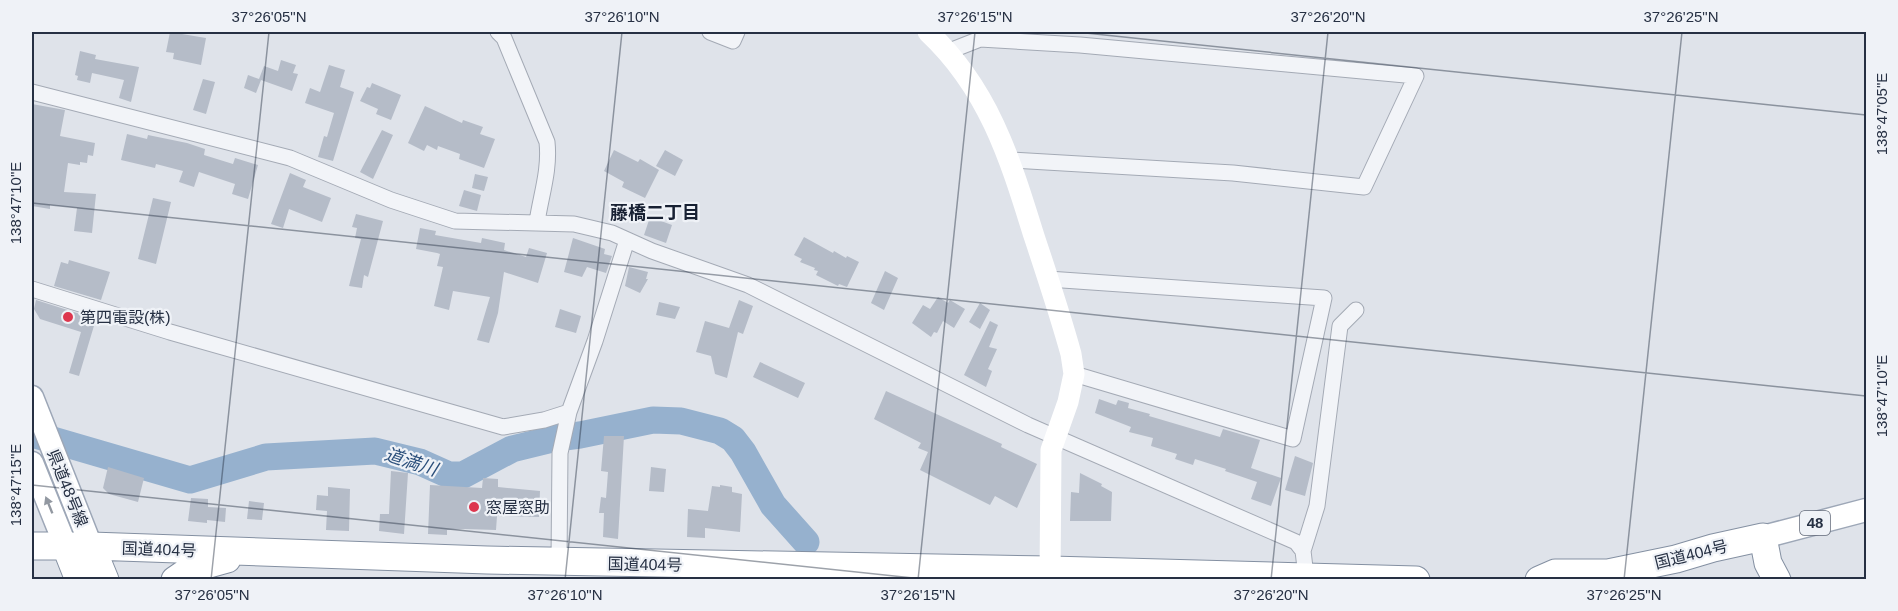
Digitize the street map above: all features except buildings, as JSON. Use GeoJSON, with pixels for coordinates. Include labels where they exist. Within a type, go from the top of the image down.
{"type":"FeatureCollection","features":[{"type":"Feature","properties":{"kind":"highway","name":"国道404号"},"geometry":{"type":"LineString","coordinates":[[1550,577],[1608,573],[1677,559],[1763,537]]}},
{"type":"Feature","properties":{"kind":"highway"},"geometry":{"type":"LineString","coordinates":[[1763,537],[1768,563],[1777,579]]}},
{"type":"Feature","properties":{"kind":"highway","name":"国道404号"},"geometry":{"type":"LineString","coordinates":[[32,546],[1051,575],[1305,564],[1416,579]]}},
{"type":"Feature","properties":{"kind":"highway"},"geometry":{"type":"LineString","coordinates":[[78,547],[79,579]]}},
{"type":"Feature","properties":{"kind":"highway"},"geometry":{"type":"LineString","coordinates":[[78,547],[105,579]]}},
{"type":"Feature","properties":{"kind":"highway"},"geometry":{"type":"LineString","coordinates":[[175,579],[203,564],[261,552]]}},
{"type":"Feature","properties":{"kind":"main road","name":"県道48号線"},"geometry":{"type":"LineString","coordinates":[[32,397],[78,547]]}},
{"type":"Feature","properties":{"kind":"main road"},"geometry":{"type":"LineString","coordinates":[[32,463],[78,547]]}},
{"type":"Feature","properties":{"kind":"main road","name":"48"},"geometry":{"type":"LineString","coordinates":[[1763,537],[1866,510]]}},
{"type":"Feature","properties":{"kind":"street"},"geometry":{"type":"LineString","coordinates":[[498,32],[504,38],[547,142],[547,175],[537,222]]}},
{"type":"Feature","properties":{"kind":"street"},"geometry":{"type":"LineString","coordinates":[[710,32],[733,41],[737,32]]}},
{"type":"Feature","properties":{"kind":"street"},"geometry":{"type":"LineString","coordinates":[[928,32],[974,87],[993,119],[1011,160],[1071,354],[1074,374],[1068,402],[1051,450],[1051,575]]}},
{"type":"Feature","properties":{"kind":"street"},"geometry":{"type":"LineString","coordinates":[[947,52],[980,39],[1080,45],[1416,76],[1364,186],[1233,173],[1011,160]]}},
{"type":"Feature","properties":{"kind":"street"},"geometry":{"type":"LineString","coordinates":[[32,92],[290,158],[391,200],[455,221],[574,224],[612,233],[748,285],[935,380],[1055,436],[1296,542],[1305,564]]}},
{"type":"Feature","properties":{"kind":"street"},"geometry":{"type":"LineString","coordinates":[[559,561],[560,453],[570,412],[596,341],[627,240]]}},
{"type":"Feature","properties":{"kind":"street"},"geometry":{"type":"LineString","coordinates":[[1048,279],[1324,298],[1293,439],[1074,374]]}},
{"type":"Feature","properties":{"kind":"street"},"geometry":{"type":"LineString","coordinates":[[32,290],[503,427],[544,420],[570,412]]}},
{"type":"Feature","properties":{"kind":"street"},"geometry":{"type":"LineString","coordinates":[[1305,564],[1317,506],[1340,326],[1356,310]]}},
{"type":"Feature","properties":{"kind":"waterway","name":"道満川"},"geometry":{"type":"LineString","coordinates":[[32,434],[190,480],[266,457],[375,451],[420,462],[449,475],[463,475],[512,449],[653,420],[681,421],[720,431],[733,439],[743,452],[773,505],[806,542]]}},
{"type":"Feature","properties":{"kind":"place","name":"第四電設(株)"},"geometry":{"type":"Point","coordinates":[68,317]}},
{"type":"Feature","properties":{"kind":"place","name":"窓屋窓助"},"geometry":{"type":"Point","coordinates":[474,507]}},
{"type":"Feature","properties":{"kind":"district","name":"藤橋二丁目"},"geometry":{"type":"Point","coordinates":[655,213]}}]}
